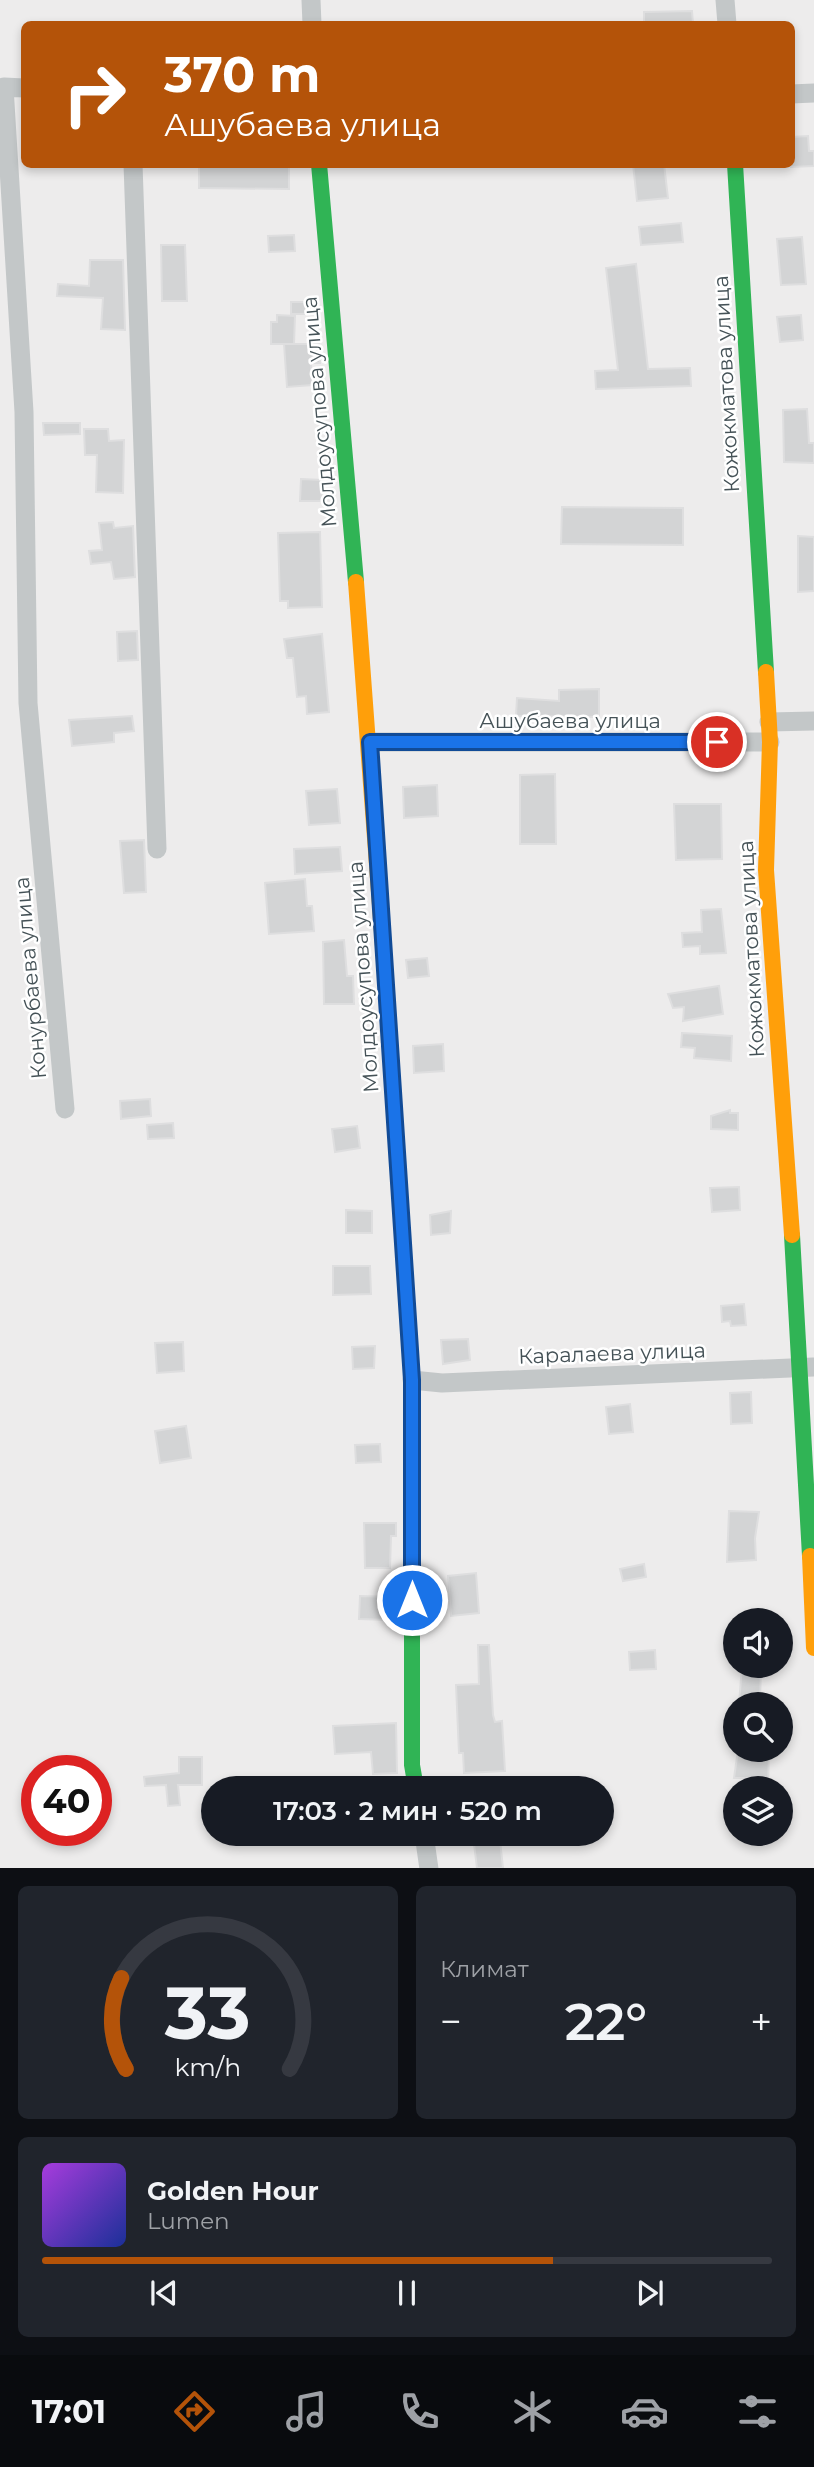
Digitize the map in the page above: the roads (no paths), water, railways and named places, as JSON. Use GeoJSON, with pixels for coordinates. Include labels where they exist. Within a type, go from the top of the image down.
{"type":"FeatureCollection","features":[{"type":"Feature","properties":{"kind":"street"},"geometry":{"type":"LineString","coordinates":[[311,0],[312,21]]}},
{"type":"Feature","properties":{"kind":"street"},"geometry":{"type":"LineString","coordinates":[[725,0],[727,21]]}},
{"type":"Feature","properties":{"kind":"street","name":"Конурбаева улица"},"geometry":{"type":"LineString","coordinates":[[21,88],[4,88],[24,412],[28,703],[65,1110]]}},
{"type":"Feature","properties":{"kind":"street"},"geometry":{"type":"LineString","coordinates":[[795,94],[814,93]]}},
{"type":"Feature","properties":{"kind":"street"},"geometry":{"type":"LineString","coordinates":[[133,168],[157,849]]}},
{"type":"Feature","properties":{"kind":"street","name":"Молдоусупова улица"},"geometry":{"type":"LineString","coordinates":[[319,168],[370,742],[412,1380],[414,1776]]}},
{"type":"Feature","properties":{"kind":"street","name":"Кожокматова улица"},"geometry":{"type":"LineString","coordinates":[[735,168],[770,742],[766,870],[807,1368],[814,1648]]}},
{"type":"Feature","properties":{"kind":"street"},"geometry":{"type":"LineString","coordinates":[[769,722],[814,721]]}},
{"type":"Feature","properties":{"kind":"street","name":"Ашубаева улица"},"geometry":{"type":"LineString","coordinates":[[370,742],[770,742]]}},
{"type":"Feature","properties":{"kind":"street","name":"Каралаева улица"},"geometry":{"type":"LineString","coordinates":[[412,1380],[442,1383],[807,1368]]}},
{"type":"Feature","properties":{"kind":"street"},"geometry":{"type":"LineString","coordinates":[[426,1846],[429,1868]]}}]}
